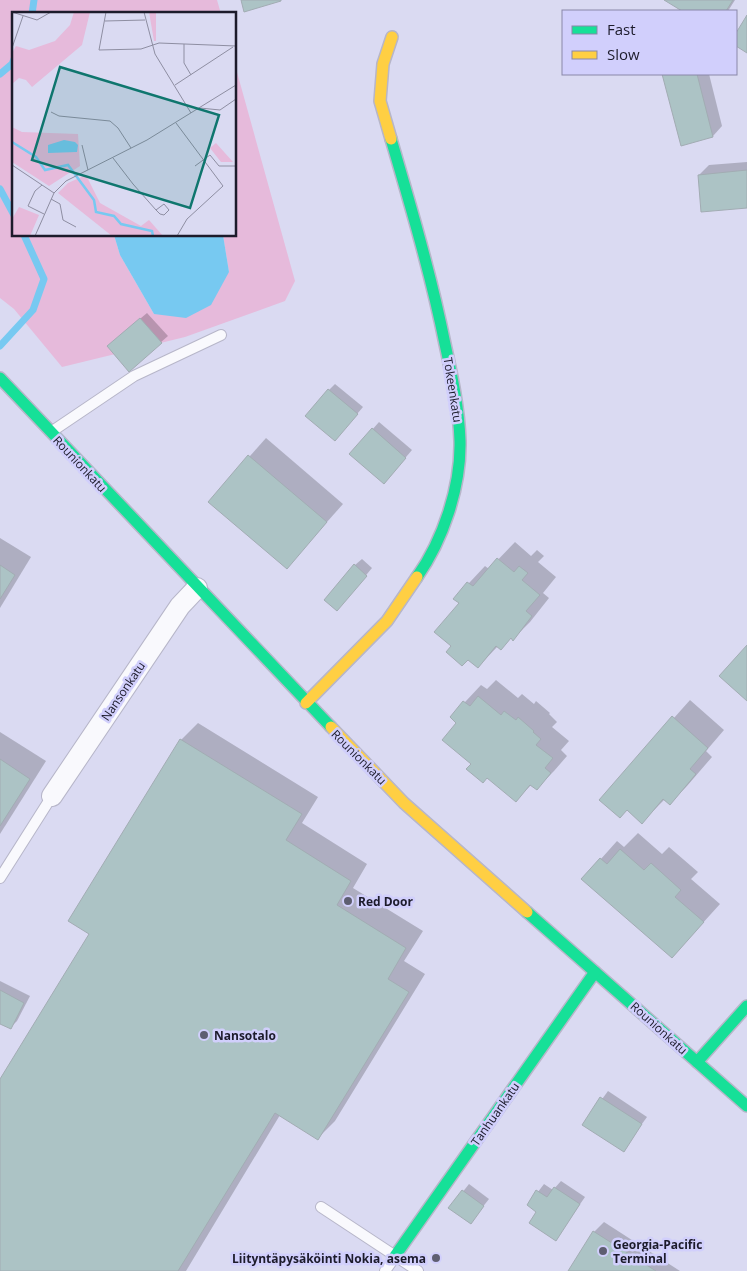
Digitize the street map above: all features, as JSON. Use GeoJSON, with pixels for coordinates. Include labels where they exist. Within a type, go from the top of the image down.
{"type":"FeatureCollection","features":[{"type":"Feature","properties":{"kind":"street","name":"Tokeenkatu"},"geometry":{"type":"LineString","coordinates":[[306,703],[386,621],[427,563],[445,522],[455,486],[460,443],[456,396],[431,275],[380,100],[383,64],[392,37]]}},
{"type":"Feature","properties":{"kind":"street","name":"Rounionkatu"},"geometry":{"type":"LineString","coordinates":[[0,378],[196,588],[404,803],[747,1106]]}},
{"type":"Feature","properties":{"kind":"street","name":"Nansonkatu"},"geometry":{"type":"LineString","coordinates":[[52,796],[180,606],[196,588]]}},
{"type":"Feature","properties":{"kind":"street","name":"Tanhuankatu"},"geometry":{"type":"LineString","coordinates":[[395,1256],[595,972]]}},
{"type":"Feature","properties":{"kind":"street"},"geometry":{"type":"LineString","coordinates":[[698,1062],[747,1006]]}},
{"type":"Feature","properties":{"kind":"lane"},"geometry":{"type":"LineString","coordinates":[[50,432],[134,376],[220,335]]}},
{"type":"Feature","properties":{"kind":"lane"},"geometry":{"type":"LineString","coordinates":[[0,878],[52,796]]}},
{"type":"Feature","properties":{"kind":"lane"},"geometry":{"type":"LineString","coordinates":[[321,1207],[418,1271]]}},
{"type":"Feature","properties":{"kind":"lane"},"geometry":{"type":"LineString","coordinates":[[385,1271],[395,1256]]}},
{"type":"Feature","properties":{"kind":"shaded area"},"geometry":{"type":"Polygon","coordinates":[[[0,0],[217,0],[220,12],[12,12],[12,236],[114,236],[120,255],[154,314],[229,272],[223,236],[236,236],[236,69],[295,281],[285,301],[185,337],[62,367],[14,309],[0,298],[0,0]]]}},
{"type":"Feature","properties":{"kind":"water"},"geometry":{"type":"Polygon","coordinates":[[[114,236],[223,236],[229,272],[211,305],[186,318],[154,314],[120,255],[114,236]]]}},
{"type":"Feature","properties":{"kind":"building"},"geometry":{"type":"Polygon","coordinates":[[[241,0],[281,0],[281,1],[244,12],[241,0]]]}},
{"type":"Feature","properties":{"kind":"building"},"geometry":{"type":"Polygon","coordinates":[[[664,0],[733,0],[727,10],[680,10],[664,0]]]}},
{"type":"Feature","properties":{"kind":"building"},"geometry":{"type":"Polygon","coordinates":[[[747,15],[747,53],[737,47],[737,31],[747,15]]]}},
{"type":"Feature","properties":{"kind":"building"},"geometry":{"type":"Polygon","coordinates":[[[662,75],[697,75],[713,137],[681,146],[662,75]]]}},
{"type":"Feature","properties":{"kind":"building"},"geometry":{"type":"Polygon","coordinates":[[[747,170],[747,208],[701,212],[698,175],[747,170]]]}},
{"type":"Feature","properties":{"kind":"building"},"geometry":{"type":"Polygon","coordinates":[[[140,318],[162,343],[129,372],[107,346],[140,318]]]}},
{"type":"Feature","properties":{"kind":"building"},"geometry":{"type":"Polygon","coordinates":[[[328,389],[358,414],[335,441],[305,416],[328,389]]]}},
{"type":"Feature","properties":{"kind":"building"},"geometry":{"type":"Polygon","coordinates":[[[372,428],[406,458],[384,484],[349,454],[372,428]]]}},
{"type":"Feature","properties":{"kind":"building"},"geometry":{"type":"Polygon","coordinates":[[[248,455],[327,522],[287,569],[208,502],[248,455]]]}},
{"type":"Feature","properties":{"kind":"building"},"geometry":{"type":"Polygon","coordinates":[[[497,558],[514,572],[519,566],[528,573],[522,580],[540,595],[526,611],[532,616],[513,641],[511,638],[501,650],[496,646],[478,668],[468,660],[462,666],[446,652],[451,646],[434,632],[459,603],[453,599],[467,582],[473,586],[497,558]]]}},
{"type":"Feature","properties":{"kind":"building"},"geometry":{"type":"Polygon","coordinates":[[[354,564],[367,576],[337,611],[324,600],[354,564]]]}},
{"type":"Feature","properties":{"kind":"building"},"geometry":{"type":"Polygon","coordinates":[[[0,565],[15,575],[0,599],[0,565]]]}},
{"type":"Feature","properties":{"kind":"building"},"geometry":{"type":"Polygon","coordinates":[[[747,645],[747,701],[719,676],[747,645]]]}},
{"type":"Feature","properties":{"kind":"building"},"geometry":{"type":"Polygon","coordinates":[[[478,696],[501,715],[504,711],[516,720],[518,717],[541,739],[536,745],[553,758],[545,768],[551,773],[537,790],[530,785],[516,802],[487,778],[483,783],[466,769],[471,764],[442,740],[456,723],[450,717],[463,701],[470,706],[478,696]]]}},
{"type":"Feature","properties":{"kind":"building"},"geometry":{"type":"Polygon","coordinates":[[[672,716],[708,748],[690,769],[696,774],[670,805],[663,799],[642,824],[627,810],[620,818],[599,800],[672,716]]]}},
{"type":"Feature","properties":{"kind":"building","name":"Nansotalo"},"geometry":{"type":"Polygon","coordinates":[[[180,739],[302,814],[286,840],[351,881],[337,905],[406,948],[388,979],[409,992],[318,1140],[275,1113],[178,1271],[0,1271],[0,1079],[89,934],[68,921],[180,739]]]}},
{"type":"Feature","properties":{"kind":"building"},"geometry":{"type":"Polygon","coordinates":[[[0,759],[30,779],[0,826],[0,759]]]}},
{"type":"Feature","properties":{"kind":"building"},"geometry":{"type":"Polygon","coordinates":[[[620,849],[644,870],[651,863],[681,890],[675,897],[704,922],[672,958],[581,879],[600,858],[607,864],[620,849]]]}},
{"type":"Feature","properties":{"kind":"building"},"geometry":{"type":"Polygon","coordinates":[[[0,990],[24,1003],[11,1029],[0,1024],[0,990]]]}},
{"type":"Feature","properties":{"kind":"building"},"geometry":{"type":"Polygon","coordinates":[[[600,1097],[642,1124],[624,1152],[582,1125],[600,1097]]]}},
{"type":"Feature","properties":{"kind":"building"},"geometry":{"type":"Polygon","coordinates":[[[554,1187],[580,1204],[556,1241],[529,1223],[536,1212],[527,1205],[536,1190],[547,1197],[554,1187]]]}},
{"type":"Feature","properties":{"kind":"building"},"geometry":{"type":"Polygon","coordinates":[[[462,1190],[484,1206],[471,1224],[448,1208],[462,1190]]]}},
{"type":"Feature","properties":{"kind":"building","name":"Georgia-Pacific Terminal"},"geometry":{"type":"Polygon","coordinates":[[[593,1231],[656,1271],[568,1271],[593,1231]]]}},
{"type":"Feature","properties":{"kind":"waterway"},"geometry":{"type":"LineString","coordinates":[[32,12],[34,0]]}},
{"type":"Feature","properties":{"kind":"waterway"},"geometry":{"type":"LineString","coordinates":[[0,74],[12,64]]}},
{"type":"Feature","properties":{"kind":"waterway"},"geometry":{"type":"LineString","coordinates":[[0,189],[12,211]]}},
{"type":"Feature","properties":{"kind":"waterway"},"geometry":{"type":"LineString","coordinates":[[0,346],[33,310],[44,279],[24,236]]}},
{"type":"Feature","properties":{"kind":"traffic: fast"},"geometry":{"type":"LineString","coordinates":[[391,139],[439,318],[453,380],[460,441],[460,459],[449,512],[435,547],[417,577]]}},
{"type":"Feature","properties":{"kind":"traffic: fast"},"geometry":{"type":"LineString","coordinates":[[0,378],[331,727]]}},
{"type":"Feature","properties":{"kind":"traffic: fast"},"geometry":{"type":"LineString","coordinates":[[527,912],[747,1106]]}},
{"type":"Feature","properties":{"kind":"traffic: fast"},"geometry":{"type":"LineString","coordinates":[[395,1256],[595,972]]}},
{"type":"Feature","properties":{"kind":"traffic: fast"},"geometry":{"type":"LineString","coordinates":[[697,1062],[747,1006]]}},
{"type":"Feature","properties":{"kind":"traffic: slow"},"geometry":{"type":"LineString","coordinates":[[391,139],[380,101],[383,64],[392,37]]}},
{"type":"Feature","properties":{"kind":"traffic: slow"},"geometry":{"type":"LineString","coordinates":[[306,703],[387,621],[417,577]]}},
{"type":"Feature","properties":{"kind":"traffic: slow"},"geometry":{"type":"LineString","coordinates":[[331,727],[404,803],[527,912]]}},
{"type":"Feature","properties":{"kind":"place","name":"Red Door"},"geometry":{"type":"Point","coordinates":[348,901]}},
{"type":"Feature","properties":{"kind":"place","name":"Nansotalo"},"geometry":{"type":"Point","coordinates":[204,1035]}},
{"type":"Feature","properties":{"kind":"place","name":"Georgia-Pacific Terminal"},"geometry":{"type":"Point","coordinates":[603,1251]}},
{"type":"Feature","properties":{"kind":"place","name":"Liityntäpysäköinti Nokia, asema"},"geometry":{"type":"Point","coordinates":[436,1258]}}]}
